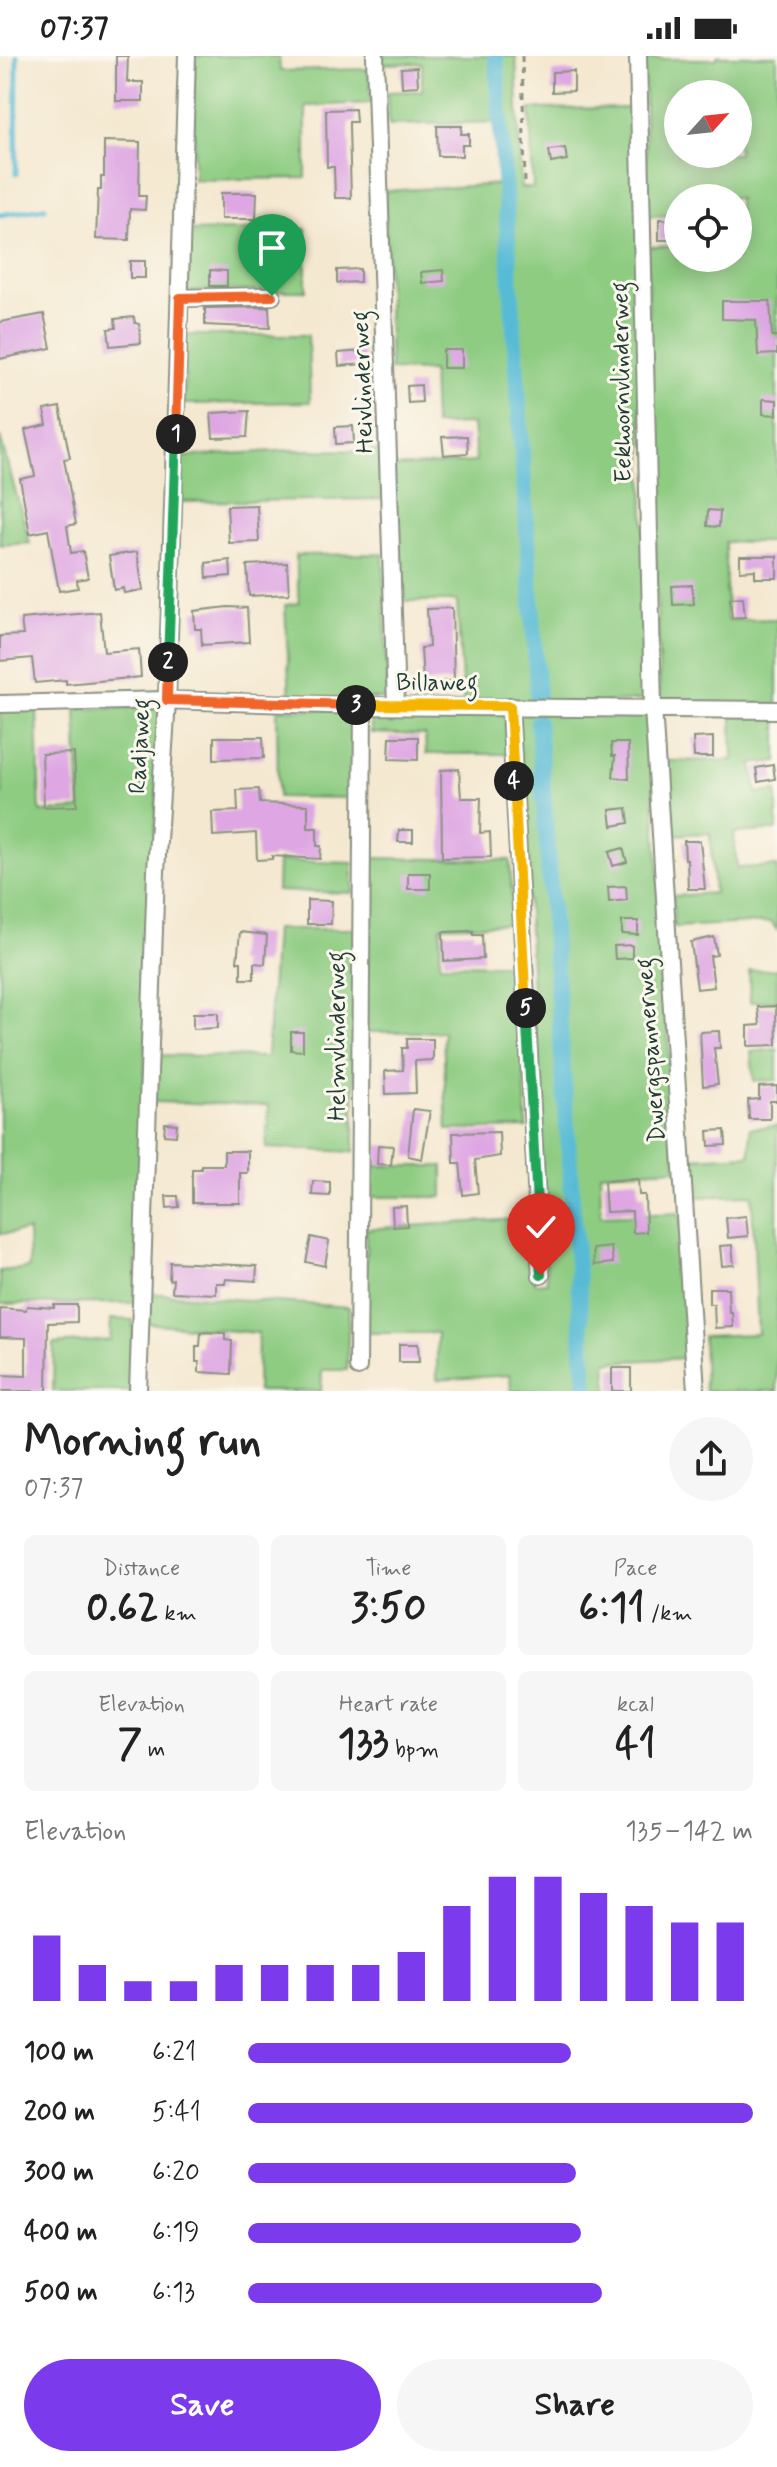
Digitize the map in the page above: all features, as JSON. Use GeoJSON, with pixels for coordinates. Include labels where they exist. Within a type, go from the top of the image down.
{"type":"FeatureCollection","features":[{"type":"Feature","properties":{"kind":"street","name":"Radjaweg"},"geometry":{"type":"LineString","coordinates":[[138,1391],[156,871],[167,700],[187,56]]}},
{"type":"Feature","properties":{"kind":"street","name":"Heivlinderweg"},"geometry":{"type":"LineString","coordinates":[[375,56],[396,706]]}},
{"type":"Feature","properties":{"kind":"street","name":"Eekhoornvlinderweg"},"geometry":{"type":"LineString","coordinates":[[638,56],[653,707]]}},
{"type":"Feature","properties":{"kind":"street"},"geometry":{"type":"LineString","coordinates":[[180,298],[272,296]]}},
{"type":"Feature","properties":{"kind":"street","name":"Billaweg"},"geometry":{"type":"LineString","coordinates":[[0,704],[167,700],[363,706],[777,710]]}},
{"type":"Feature","properties":{"kind":"street","name":"Helmvlinderweg"},"geometry":{"type":"LineString","coordinates":[[358,1367],[363,706]]}},
{"type":"Feature","properties":{"kind":"street"},"geometry":{"type":"LineString","coordinates":[[510,706],[541,1275]]}},
{"type":"Feature","properties":{"kind":"street","name":"Dwergspannerweg"},"geometry":{"type":"LineString","coordinates":[[653,707],[696,1391]]}},
{"type":"Feature","properties":{"kind":"path"},"geometry":{"type":"LineString","coordinates":[[522,56],[525,183]]}},
{"type":"Feature","properties":{"kind":"green space"},"geometry":{"type":"Polygon","coordinates":[[[194,56],[279,56],[280,71],[369,69],[372,103],[306,106],[306,178],[194,180],[194,56]]]}},
{"type":"Feature","properties":{"kind":"green space"},"geometry":{"type":"Polygon","coordinates":[[[381,56],[516,56],[521,188],[533,188],[530,109],[635,108],[648,700],[584,703],[463,700],[457,601],[398,601],[394,467],[476,462],[473,424],[434,425],[432,371],[390,370],[385,191],[504,184],[500,122],[389,125],[387,92],[422,91],[422,63],[381,64],[381,56]]]}},
{"type":"Feature","properties":{"kind":"green space"},"geometry":{"type":"Polygon","coordinates":[[[777,56],[777,542],[725,542],[727,620],[777,619],[777,705],[660,702],[647,247],[664,246],[664,272],[752,272],[752,184],[664,184],[664,215],[647,216],[644,59],[777,56]]]}},
{"type":"Feature","properties":{"kind":"green space"},"geometry":{"type":"Polygon","coordinates":[[[306,229],[306,291],[186,291],[187,231],[306,229]]]}},
{"type":"Feature","properties":{"kind":"green space"},"geometry":{"type":"Polygon","coordinates":[[[186,335],[308,335],[310,402],[184,404],[186,335]]]}},
{"type":"Feature","properties":{"kind":"green space"},"geometry":{"type":"Polygon","coordinates":[[[0,437],[30,543],[0,545],[0,437]]]}},
{"type":"Feature","properties":{"kind":"green space"},"geometry":{"type":"Polygon","coordinates":[[[292,450],[383,451],[384,499],[179,502],[181,457],[292,450]]]}},
{"type":"Feature","properties":{"kind":"green space"},"geometry":{"type":"Polygon","coordinates":[[[383,554],[388,699],[290,698],[285,605],[299,603],[296,555],[383,554]]]}},
{"type":"Feature","properties":{"kind":"green space"},"geometry":{"type":"Polygon","coordinates":[[[161,707],[134,1303],[0,1304],[0,1271],[29,1268],[28,1231],[0,1234],[0,794],[3,793],[0,710],[37,710],[40,812],[80,809],[76,709],[161,707]]]}},
{"type":"Feature","properties":{"kind":"green space"},"geometry":{"type":"Polygon","coordinates":[[[277,709],[358,710],[357,798],[278,797],[277,709]]]}},
{"type":"Feature","properties":{"kind":"green space"},"geometry":{"type":"Polygon","coordinates":[[[371,712],[505,712],[507,754],[426,754],[425,735],[371,733],[371,712]]]}},
{"type":"Feature","properties":{"kind":"green space"},"geometry":{"type":"Polygon","coordinates":[[[649,712],[676,1169],[600,1173],[601,1216],[680,1213],[688,1358],[606,1362],[608,1391],[511,1391],[510,1375],[437,1380],[437,1333],[366,1333],[366,1229],[531,1218],[535,1283],[547,1282],[518,713],[649,712]]]}},
{"type":"Feature","properties":{"kind":"green space"},"geometry":{"type":"Polygon","coordinates":[[[732,715],[777,715],[777,761],[752,764],[757,793],[777,791],[777,830],[734,833],[737,868],[777,866],[777,930],[771,922],[674,927],[673,896],[714,893],[710,833],[667,835],[663,761],[733,760],[732,715]]]}},
{"type":"Feature","properties":{"kind":"green space"},"geometry":{"type":"Polygon","coordinates":[[[367,858],[510,860],[513,924],[441,926],[440,964],[518,965],[527,1128],[447,1130],[443,1032],[366,1032],[367,858]]]}},
{"type":"Feature","properties":{"kind":"green space"},"geometry":{"type":"Polygon","coordinates":[[[278,861],[353,863],[353,893],[277,891],[278,861]]]}},
{"type":"Feature","properties":{"kind":"green space"},"geometry":{"type":"Polygon","coordinates":[[[275,929],[355,929],[354,1152],[266,1148],[269,1105],[153,1102],[154,1055],[267,1057],[275,929]]]}},
{"type":"Feature","properties":{"kind":"green space"},"geometry":{"type":"Polygon","coordinates":[[[777,969],[777,1001],[750,1002],[749,971],[777,969]]]}},
{"type":"Feature","properties":{"kind":"green space"},"geometry":{"type":"Polygon","coordinates":[[[777,1049],[777,1080],[754,1081],[751,1052],[777,1049]]]}},
{"type":"Feature","properties":{"kind":"green space"},"geometry":{"type":"Polygon","coordinates":[[[777,1126],[777,1391],[705,1391],[703,1336],[758,1334],[752,1195],[693,1197],[690,1158],[750,1155],[750,1128],[777,1126]]]}},
{"type":"Feature","properties":{"kind":"green space"},"geometry":{"type":"Polygon","coordinates":[[[368,1166],[443,1166],[443,1197],[368,1197],[368,1166]]]}},
{"type":"Feature","properties":{"kind":"green space"},"geometry":{"type":"Polygon","coordinates":[[[146,1293],[349,1307],[347,1370],[322,1370],[321,1391],[257,1391],[258,1333],[145,1323],[146,1293]]]}},
{"type":"Feature","properties":{"kind":"green space"},"geometry":{"type":"Polygon","coordinates":[[[111,1319],[133,1320],[133,1391],[53,1391],[54,1344],[110,1340],[111,1319]]]}},
{"type":"Feature","properties":{"kind":"building"},"geometry":{"type":"Polygon","coordinates":[[[116,56],[128,56],[127,82],[143,82],[143,101],[116,101],[116,56]]]}},
{"type":"Feature","properties":{"kind":"building"},"geometry":{"type":"Polygon","coordinates":[[[417,67],[418,86],[402,87],[401,68],[417,67]]]}},
{"type":"Feature","properties":{"kind":"building"},"geometry":{"type":"Polygon","coordinates":[[[574,71],[574,91],[552,92],[552,72],[574,71]]]}},
{"type":"Feature","properties":{"kind":"building"},"geometry":{"type":"Polygon","coordinates":[[[355,109],[356,122],[349,122],[351,198],[335,198],[334,167],[327,167],[326,110],[355,109]]]}},
{"type":"Feature","properties":{"kind":"building"},"geometry":{"type":"Polygon","coordinates":[[[437,126],[462,126],[461,134],[469,134],[469,145],[462,145],[462,156],[438,156],[437,126]]]}},
{"type":"Feature","properties":{"kind":"building"},"geometry":{"type":"Polygon","coordinates":[[[104,141],[140,142],[139,196],[146,196],[145,210],[130,209],[129,240],[96,239],[98,190],[101,190],[101,177],[104,177],[104,141]]]}},
{"type":"Feature","properties":{"kind":"building"},"geometry":{"type":"Polygon","coordinates":[[[565,148],[567,160],[551,163],[549,150],[565,148]]]}},
{"type":"Feature","properties":{"kind":"building"},"geometry":{"type":"Polygon","coordinates":[[[221,193],[257,193],[256,219],[221,219],[221,193]]]}},
{"type":"Feature","properties":{"kind":"building"},"geometry":{"type":"Polygon","coordinates":[[[659,219],[664,219],[664,240],[659,240],[659,219]]]}},
{"type":"Feature","properties":{"kind":"building"},"geometry":{"type":"Polygon","coordinates":[[[130,261],[145,261],[145,278],[130,278],[130,261]]]}},
{"type":"Feature","properties":{"kind":"building"},"geometry":{"type":"Polygon","coordinates":[[[360,269],[360,282],[337,283],[337,270],[360,269]]]}},
{"type":"Feature","properties":{"kind":"building"},"geometry":{"type":"Polygon","coordinates":[[[210,270],[227,271],[227,286],[210,286],[210,270]]]}},
{"type":"Feature","properties":{"kind":"building"},"geometry":{"type":"Polygon","coordinates":[[[443,270],[444,281],[422,283],[421,272],[443,270]]]}},
{"type":"Feature","properties":{"kind":"building"},"geometry":{"type":"Polygon","coordinates":[[[722,301],[770,301],[772,336],[777,336],[777,354],[758,355],[756,320],[722,319],[722,301]]]}},
{"type":"Feature","properties":{"kind":"building"},"geometry":{"type":"Polygon","coordinates":[[[269,307],[270,328],[205,325],[205,308],[269,307]]]}},
{"type":"Feature","properties":{"kind":"building"},"geometry":{"type":"Polygon","coordinates":[[[44,314],[51,348],[0,359],[0,322],[44,314]]]}},
{"type":"Feature","properties":{"kind":"building"},"geometry":{"type":"Polygon","coordinates":[[[134,317],[135,323],[139,324],[141,343],[110,346],[108,329],[116,328],[115,319],[134,317]]]}},
{"type":"Feature","properties":{"kind":"building"},"geometry":{"type":"Polygon","coordinates":[[[443,350],[462,350],[462,368],[443,368],[443,350]]]}},
{"type":"Feature","properties":{"kind":"building"},"geometry":{"type":"Polygon","coordinates":[[[363,351],[364,364],[339,366],[338,353],[363,351]]]}},
{"type":"Feature","properties":{"kind":"building"},"geometry":{"type":"Polygon","coordinates":[[[421,385],[422,402],[408,403],[407,386],[421,385]]]}},
{"type":"Feature","properties":{"kind":"building"},"geometry":{"type":"Polygon","coordinates":[[[763,399],[777,400],[777,415],[763,414],[763,399]]]}},
{"type":"Feature","properties":{"kind":"building"},"geometry":{"type":"Polygon","coordinates":[[[60,407],[70,458],[64,459],[76,524],[67,526],[71,553],[83,551],[88,578],[77,580],[78,588],[59,591],[48,530],[30,534],[20,479],[35,476],[25,430],[47,425],[44,410],[60,407]]]}},
{"type":"Feature","properties":{"kind":"building"},"geometry":{"type":"Polygon","coordinates":[[[249,411],[247,437],[213,438],[211,413],[249,411]]]}},
{"type":"Feature","properties":{"kind":"building"},"geometry":{"type":"Polygon","coordinates":[[[353,426],[354,443],[336,444],[335,427],[353,426]]]}},
{"type":"Feature","properties":{"kind":"building"},"geometry":{"type":"Polygon","coordinates":[[[467,436],[468,453],[444,455],[442,437],[467,436]]]}},
{"type":"Feature","properties":{"kind":"building"},"geometry":{"type":"Polygon","coordinates":[[[257,505],[259,542],[229,543],[227,506],[257,505]]]}},
{"type":"Feature","properties":{"kind":"building"},"geometry":{"type":"Polygon","coordinates":[[[708,510],[720,511],[719,527],[707,526],[708,510]]]}},
{"type":"Feature","properties":{"kind":"building"},"geometry":{"type":"Polygon","coordinates":[[[137,552],[143,590],[124,593],[123,588],[114,590],[109,556],[137,552]]]}},
{"type":"Feature","properties":{"kind":"building"},"geometry":{"type":"Polygon","coordinates":[[[740,556],[777,556],[777,578],[755,578],[755,570],[740,571],[740,556]]]}},
{"type":"Feature","properties":{"kind":"building"},"geometry":{"type":"Polygon","coordinates":[[[230,560],[231,576],[207,578],[206,563],[230,560]]]}},
{"type":"Feature","properties":{"kind":"building"},"geometry":{"type":"Polygon","coordinates":[[[287,563],[289,594],[249,596],[247,565],[287,563]]]}},
{"type":"Feature","properties":{"kind":"building"},"geometry":{"type":"Polygon","coordinates":[[[692,585],[694,604],[673,605],[672,586],[692,585]]]}},
{"type":"Feature","properties":{"kind":"building"},"geometry":{"type":"Polygon","coordinates":[[[743,597],[745,617],[732,618],[730,598],[743,597]]]}},
{"type":"Feature","properties":{"kind":"building"},"geometry":{"type":"Polygon","coordinates":[[[247,608],[249,642],[202,645],[201,629],[195,629],[194,611],[247,608]]]}},
{"type":"Feature","properties":{"kind":"building"},"geometry":{"type":"Polygon","coordinates":[[[452,608],[454,681],[423,683],[421,648],[429,647],[427,609],[452,608]]]}},
{"type":"Feature","properties":{"kind":"building"},"geometry":{"type":"Polygon","coordinates":[[[100,612],[104,652],[139,649],[141,677],[66,684],[66,680],[35,683],[32,658],[0,661],[0,636],[23,635],[21,619],[100,612]]]}},
{"type":"Feature","properties":{"kind":"building"},"geometry":{"type":"Polygon","coordinates":[[[214,737],[263,737],[264,758],[214,759],[214,737]]]}},
{"type":"Feature","properties":{"kind":"building"},"geometry":{"type":"Polygon","coordinates":[[[390,737],[418,737],[418,760],[389,759],[390,737]]]}},
{"type":"Feature","properties":{"kind":"building"},"geometry":{"type":"Polygon","coordinates":[[[713,737],[713,757],[694,757],[693,738],[713,737]]]}},
{"type":"Feature","properties":{"kind":"building"},"geometry":{"type":"Polygon","coordinates":[[[611,743],[628,743],[629,779],[613,777],[615,756],[612,756],[611,743]]]}},
{"type":"Feature","properties":{"kind":"building"},"geometry":{"type":"Polygon","coordinates":[[[74,753],[77,806],[44,807],[42,754],[74,753]]]}},
{"type":"Feature","properties":{"kind":"building"},"geometry":{"type":"Polygon","coordinates":[[[773,765],[775,779],[758,782],[756,768],[773,765]]]}},
{"type":"Feature","properties":{"kind":"building"},"geometry":{"type":"Polygon","coordinates":[[[459,769],[461,798],[481,798],[480,833],[490,832],[491,857],[442,858],[441,770],[459,769]]]}},
{"type":"Feature","properties":{"kind":"building"},"geometry":{"type":"Polygon","coordinates":[[[259,789],[260,803],[308,805],[308,828],[317,828],[320,859],[272,856],[272,859],[257,860],[256,833],[213,836],[212,812],[238,811],[237,790],[259,789]]]}},
{"type":"Feature","properties":{"kind":"building"},"geometry":{"type":"Polygon","coordinates":[[[627,808],[629,823],[612,826],[610,810],[627,808]]]}},
{"type":"Feature","properties":{"kind":"building"},"geometry":{"type":"Polygon","coordinates":[[[399,830],[413,830],[413,842],[398,842],[399,830]]]}},
{"type":"Feature","properties":{"kind":"building"},"geometry":{"type":"Polygon","coordinates":[[[684,841],[700,841],[705,889],[688,889],[684,841]]]}},
{"type":"Feature","properties":{"kind":"building"},"geometry":{"type":"Polygon","coordinates":[[[623,848],[627,862],[613,866],[609,852],[623,848]]]}},
{"type":"Feature","properties":{"kind":"building"},"geometry":{"type":"Polygon","coordinates":[[[408,873],[430,873],[430,889],[408,889],[408,873]]]}},
{"type":"Feature","properties":{"kind":"building"},"geometry":{"type":"Polygon","coordinates":[[[626,886],[627,900],[609,902],[608,887],[626,886]]]}},
{"type":"Feature","properties":{"kind":"building"},"geometry":{"type":"Polygon","coordinates":[[[307,900],[332,901],[331,924],[307,924],[307,900]]]}},
{"type":"Feature","properties":{"kind":"building"},"geometry":{"type":"Polygon","coordinates":[[[622,921],[638,921],[638,935],[622,934],[622,921]]]}},
{"type":"Feature","properties":{"kind":"building"},"geometry":{"type":"Polygon","coordinates":[[[473,931],[473,935],[482,935],[483,959],[444,961],[443,932],[473,931]]]}},
{"type":"Feature","properties":{"kind":"building"},"geometry":{"type":"Polygon","coordinates":[[[240,932],[267,935],[265,964],[254,963],[254,979],[241,979],[241,962],[237,962],[240,932]]]}},
{"type":"Feature","properties":{"kind":"building"},"geometry":{"type":"Polygon","coordinates":[[[714,937],[717,955],[710,956],[714,987],[697,989],[691,942],[714,937]]]}},
{"type":"Feature","properties":{"kind":"building"},"geometry":{"type":"Polygon","coordinates":[[[632,945],[632,958],[615,959],[614,946],[632,945]]]}},
{"type":"Feature","properties":{"kind":"building"},"geometry":{"type":"Polygon","coordinates":[[[776,1006],[777,1045],[748,1046],[748,1026],[760,1025],[758,1007],[776,1006]]]}},
{"type":"Feature","properties":{"kind":"building"},"geometry":{"type":"Polygon","coordinates":[[[193,1013],[218,1013],[218,1028],[193,1029],[193,1013]]]}},
{"type":"Feature","properties":{"kind":"building"},"geometry":{"type":"Polygon","coordinates":[[[719,1031],[720,1048],[714,1048],[718,1084],[703,1086],[700,1032],[719,1031]]]}},
{"type":"Feature","properties":{"kind":"building"},"geometry":{"type":"Polygon","coordinates":[[[291,1032],[303,1032],[303,1051],[291,1050],[291,1032]]]}},
{"type":"Feature","properties":{"kind":"building"},"geometry":{"type":"Polygon","coordinates":[[[407,1039],[433,1039],[433,1060],[415,1061],[416,1093],[386,1094],[385,1071],[403,1070],[402,1048],[407,1048],[407,1039]]]}},
{"type":"Feature","properties":{"kind":"building"},"geometry":{"type":"Polygon","coordinates":[[[777,1086],[777,1101],[770,1101],[770,1119],[749,1119],[748,1100],[759,1099],[759,1087],[777,1086]]]}},
{"type":"Feature","properties":{"kind":"building"},"geometry":{"type":"Polygon","coordinates":[[[413,1109],[430,1111],[422,1159],[408,1156],[413,1109]]]}},
{"type":"Feature","properties":{"kind":"building"},"geometry":{"type":"Polygon","coordinates":[[[165,1123],[177,1124],[176,1136],[164,1135],[165,1123]]]}},
{"type":"Feature","properties":{"kind":"building"},"geometry":{"type":"Polygon","coordinates":[[[725,1130],[726,1145],[709,1146],[708,1131],[725,1130]]]}},
{"type":"Feature","properties":{"kind":"building"},"geometry":{"type":"Polygon","coordinates":[[[499,1132],[500,1156],[475,1160],[478,1193],[463,1195],[460,1163],[454,1163],[453,1133],[499,1132]]]}},
{"type":"Feature","properties":{"kind":"building"},"geometry":{"type":"Polygon","coordinates":[[[378,1145],[393,1146],[391,1165],[377,1164],[378,1145]]]}},
{"type":"Feature","properties":{"kind":"building"},"geometry":{"type":"Polygon","coordinates":[[[224,1151],[248,1151],[248,1173],[240,1173],[240,1203],[192,1203],[192,1169],[201,1169],[201,1165],[224,1165],[224,1151]]]}},
{"type":"Feature","properties":{"kind":"building"},"geometry":{"type":"Polygon","coordinates":[[[638,1179],[639,1195],[645,1195],[646,1232],[633,1233],[632,1211],[606,1212],[604,1181],[638,1179]]]}},
{"type":"Feature","properties":{"kind":"building"},"geometry":{"type":"Polygon","coordinates":[[[313,1181],[330,1182],[330,1196],[312,1195],[313,1181]]]}},
{"type":"Feature","properties":{"kind":"building"},"geometry":{"type":"Polygon","coordinates":[[[166,1196],[178,1196],[179,1207],[167,1208],[166,1196]]]}},
{"type":"Feature","properties":{"kind":"building"},"geometry":{"type":"Polygon","coordinates":[[[406,1206],[407,1226],[393,1227],[392,1207],[406,1206]]]}},
{"type":"Feature","properties":{"kind":"building"},"geometry":{"type":"Polygon","coordinates":[[[746,1216],[748,1236],[728,1238],[726,1218],[746,1216]]]}},
{"type":"Feature","properties":{"kind":"building"},"geometry":{"type":"Polygon","coordinates":[[[311,1237],[329,1241],[325,1266],[306,1262],[311,1237]]]}},
{"type":"Feature","properties":{"kind":"building"},"geometry":{"type":"Polygon","coordinates":[[[732,1245],[734,1265],[722,1266],[720,1246],[732,1245]]]}},
{"type":"Feature","properties":{"kind":"building"},"geometry":{"type":"Polygon","coordinates":[[[611,1247],[613,1263],[594,1265],[593,1249],[611,1247]]]}},
{"type":"Feature","properties":{"kind":"building"},"geometry":{"type":"Polygon","coordinates":[[[170,1262],[257,1266],[256,1281],[226,1279],[225,1283],[216,1283],[216,1294],[172,1292],[170,1262]]]}},
{"type":"Feature","properties":{"kind":"building"},"geometry":{"type":"Polygon","coordinates":[[[709,1288],[728,1288],[733,1327],[715,1328],[714,1304],[709,1304],[709,1288]]]}},
{"type":"Feature","properties":{"kind":"building"},"geometry":{"type":"Polygon","coordinates":[[[54,1305],[77,1305],[77,1322],[48,1323],[47,1391],[0,1391],[0,1375],[26,1376],[26,1338],[0,1337],[0,1308],[26,1310],[27,1306],[54,1308],[54,1305]]]}},
{"type":"Feature","properties":{"kind":"building"},"geometry":{"type":"Polygon","coordinates":[[[201,1332],[225,1333],[225,1340],[232,1341],[231,1374],[199,1372],[196,1346],[200,1346],[201,1332]]]}},
{"type":"Feature","properties":{"kind":"building"},"geometry":{"type":"Polygon","coordinates":[[[399,1344],[418,1344],[419,1362],[399,1362],[399,1344]]]}},
{"type":"Feature","properties":{"kind":"building"},"geometry":{"type":"Polygon","coordinates":[[[612,1368],[631,1368],[631,1391],[612,1391],[612,1368]]]}},
{"type":"Feature","properties":{"kind":"waterway"},"geometry":{"type":"LineString","coordinates":[[16,174],[17,56]]}},
{"type":"Feature","properties":{"kind":"waterway"},"geometry":{"type":"LineString","coordinates":[[496,56],[538,697]]}},
{"type":"Feature","properties":{"kind":"waterway"},"geometry":{"type":"LineString","coordinates":[[0,215],[45,208]]}},
{"type":"Feature","properties":{"kind":"waterway"},"geometry":{"type":"LineString","coordinates":[[538,722],[586,1391]]}},
{"type":"Feature","properties":{"kind":"route"},"geometry":{"type":"LineString","coordinates":[[272,296],[180,298],[167,700],[363,706],[510,706],[541,1275]]}}]}
